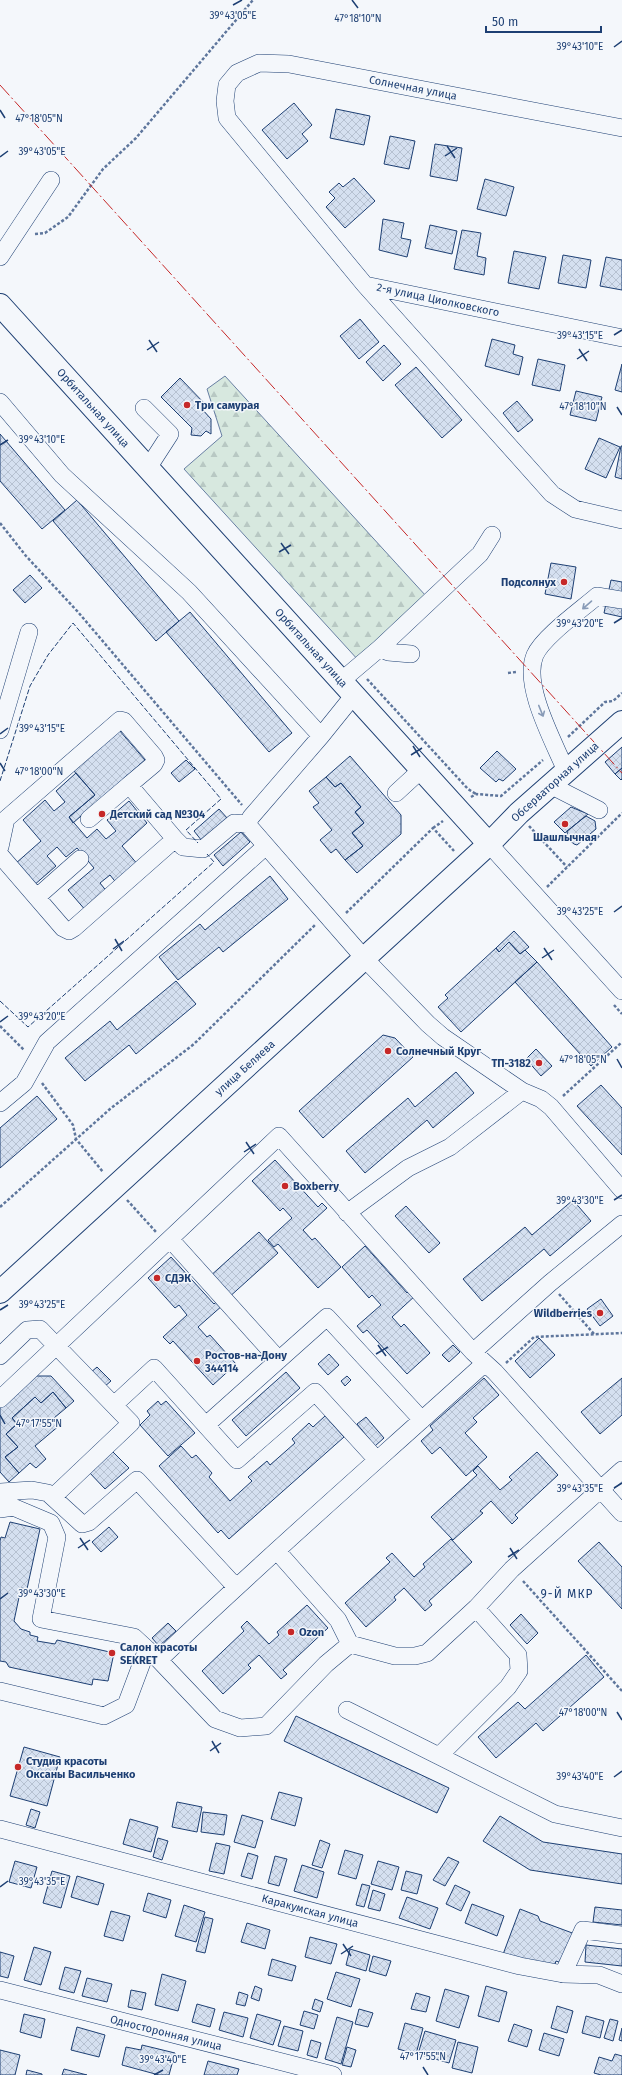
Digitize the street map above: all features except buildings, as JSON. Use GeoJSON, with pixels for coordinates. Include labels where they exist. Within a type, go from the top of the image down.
{"type":"FeatureCollection","features":[{"type":"Feature","properties":{"kind":"main road","name":"Орбитальная улица"},"geometry":{"type":"LineString","coordinates":[[0,305],[148,468],[351,681],[422,770],[489,844]]}},
{"type":"Feature","properties":{"kind":"main road","name":"Обсерваторная улица"},"geometry":{"type":"LineString","coordinates":[[489,844],[520,813],[622,722]]}},
{"type":"Feature","properties":{"kind":"main road","name":"улица Беляева"},"geometry":{"type":"LineString","coordinates":[[0,1292],[489,844]]}},
{"type":"Feature","properties":{"kind":"street","name":"Солнечная улица"},"geometry":{"type":"LineString","coordinates":[[225,101],[227,85],[237,73],[259,64],[289,64],[622,128]]}},
{"type":"Feature","properties":{"kind":"street","name":"2-я улица Циолковского"},"geometry":{"type":"LineString","coordinates":[[225,101],[227,118],[365,285],[622,338]]}},
{"type":"Feature","properties":{"kind":"street"},"geometry":{"type":"LineString","coordinates":[[0,257],[51,180]]}},
{"type":"Feature","properties":{"kind":"street"},"geometry":{"type":"LineString","coordinates":[[365,285],[552,494],[575,509],[622,520]]}},
{"type":"Feature","properties":{"kind":"street"},"geometry":{"type":"LineString","coordinates":[[0,402],[62,475],[189,592],[321,736]]}},
{"type":"Feature","properties":{"kind":"street"},"geometry":{"type":"LineString","coordinates":[[144,408],[170,434],[148,468]]}},
{"type":"Feature","properties":{"kind":"street"},"geometry":{"type":"LineString","coordinates":[[129,785],[183,847],[203,849],[234,823],[249,820],[321,736],[351,681],[380,648],[480,554],[492,535]]}},
{"type":"Feature","properties":{"kind":"street"},"geometry":{"type":"LineString","coordinates":[[566,771],[534,691],[531,671],[536,654],[551,636],[597,596],[622,600]]}},
{"type":"Feature","properties":{"kind":"street"},"geometry":{"type":"LineString","coordinates":[[0,730],[29,632]]}},
{"type":"Feature","properties":{"kind":"street"},"geometry":{"type":"LineString","coordinates":[[380,648],[388,652],[411,654]]}},
{"type":"Feature","properties":{"kind":"street"},"geometry":{"type":"LineString","coordinates":[[0,847],[6,819],[120,720],[124,721],[156,760],[89,819]]}},
{"type":"Feature","properties":{"kind":"street"},"geometry":{"type":"LineString","coordinates":[[396,793],[422,770]]}},
{"type":"Feature","properties":{"kind":"street"},"geometry":{"type":"LineString","coordinates":[[550,786],[599,810]]}},
{"type":"Feature","properties":{"kind":"street"},"geometry":{"type":"LineString","coordinates":[[249,820],[266,846],[330,920],[364,958],[428,1024],[443,1037],[522,1091],[541,1099],[551,1107],[622,1190]]}},
{"type":"Feature","properties":{"kind":"street"},"geometry":{"type":"LineString","coordinates":[[0,855],[63,928],[68,931],[74,928],[175,839]]}},
{"type":"Feature","properties":{"kind":"street","name":"Орбитальная улица"},"geometry":{"type":"LineString","coordinates":[[489,844],[536,897],[617,996]]}},
{"type":"Feature","properties":{"kind":"street"},"geometry":{"type":"LineString","coordinates":[[0,1103],[24,1083],[47,1042],[266,846]]}},
{"type":"Feature","properties":{"kind":"street"},"geometry":{"type":"LineString","coordinates":[[37,897],[80,859]]}},
{"type":"Feature","properties":{"kind":"street"},"geometry":{"type":"LineString","coordinates":[[348,1213],[408,1168],[450,1147],[522,1091]]}},
{"type":"Feature","properties":{"kind":"street"},"geometry":{"type":"LineString","coordinates":[[0,1399],[279,1136],[484,1362],[601,1488],[622,1513]]}},
{"type":"Feature","properties":{"kind":"street"},"geometry":{"type":"LineString","coordinates":[[0,1691],[104,1716],[126,1705],[153,1654],[277,1551],[422,1420],[484,1362],[550,1283],[622,1224]]}},
{"type":"Feature","properties":{"kind":"street"},"geometry":{"type":"LineString","coordinates":[[168,1241],[279,1360]]}},
{"type":"Feature","properties":{"kind":"street"},"geometry":{"type":"LineString","coordinates":[[206,1425],[327,1318],[422,1420]]}},
{"type":"Feature","properties":{"kind":"street"},"geometry":{"type":"LineString","coordinates":[[0,1356],[28,1330],[40,1329],[131,1423],[53,1497]]}},
{"type":"Feature","properties":{"kind":"street"},"geometry":{"type":"LineString","coordinates":[[114,1405],[154,1368],[237,1460],[315,1392],[377,1460]]}},
{"type":"Feature","properties":{"kind":"street"},"geometry":{"type":"LineString","coordinates":[[277,1551],[338,1620],[350,1644],[396,1656],[415,1656],[427,1653],[476,1608],[512,1568],[622,1470]]}},
{"type":"Feature","properties":{"kind":"street"},"geometry":{"type":"LineString","coordinates":[[0,1492],[32,1490],[48,1493],[82,1524],[89,1522],[137,1480],[235,1586]]}},
{"type":"Feature","properties":{"kind":"street"},"geometry":{"type":"LineString","coordinates":[[0,1509],[13,1507],[51,1523],[57,1537],[41,1619],[134,1637],[153,1654],[215,1719],[240,1728],[266,1726],[326,1664],[350,1644]]}},
{"type":"Feature","properties":{"kind":"street"},"geometry":{"type":"LineString","coordinates":[[440,1755],[508,1687],[519,1671],[518,1655],[476,1608]]}},
{"type":"Feature","properties":{"kind":"street"},"geometry":{"type":"LineString","coordinates":[[347,1710],[556,1814],[622,1828]]}},
{"type":"Feature","properties":{"kind":"street","name":"Каракумская улица"},"geometry":{"type":"LineString","coordinates":[[0,1829],[520,1966],[563,1974],[599,1975],[622,1984]]}},
{"type":"Feature","properties":{"kind":"street"},"geometry":{"type":"LineString","coordinates":[[563,1974],[583,1930],[622,1935]]}},
{"type":"Feature","properties":{"kind":"street","name":"Односторонняя улица"},"geometry":{"type":"LineString","coordinates":[[0,1990],[333,2075]]}},
{"type":"Feature","properties":{"kind":"path"},"geometry":{"type":"LineString","coordinates":[[14,236],[45,233],[68,217],[103,169],[136,138],[252,0]]}},
{"type":"Feature","properties":{"kind":"path"},"geometry":{"type":"LineString","coordinates":[[0,523],[26,556],[78,612],[249,820]]}},
{"type":"Feature","properties":{"kind":"path"},"geometry":{"type":"LineString","coordinates":[[351,681],[468,789],[476,794]]}},
{"type":"Feature","properties":{"kind":"path"},"geometry":{"type":"LineString","coordinates":[[504,794],[530,828],[567,868]]}},
{"type":"Feature","properties":{"kind":"path"},"geometry":{"type":"LineString","coordinates":[[536,897],[622,813]]}},
{"type":"Feature","properties":{"kind":"path"},"geometry":{"type":"LineString","coordinates":[[0,1207],[135,1089],[194,1044],[433,828],[466,865]]}},
{"type":"Feature","properties":{"kind":"path"},"geometry":{"type":"LineString","coordinates":[[617,996],[622,1014]]}},
{"type":"Feature","properties":{"kind":"path"},"geometry":{"type":"LineString","coordinates":[[0,1026],[34,1066],[73,1125],[76,1139],[103,1172]]}},
{"type":"Feature","properties":{"kind":"path"},"geometry":{"type":"LineString","coordinates":[[551,1107],[622,1042]]}},
{"type":"Feature","properties":{"kind":"path"},"geometry":{"type":"LineString","coordinates":[[128,1201],[168,1241]]}},
{"type":"Feature","properties":{"kind":"path"},"geometry":{"type":"LineString","coordinates":[[550,1283],[594,1335]]}},
{"type":"Feature","properties":{"kind":"path"},"geometry":{"type":"LineString","coordinates":[[484,1362],[534,1337],[622,1333]]}},
{"type":"Feature","properties":{"kind":"path"},"geometry":{"type":"LineString","coordinates":[[512,1568],[622,1691]]}},
{"type":"Feature","properties":{"kind":"green space"},"geometry":{"type":"Polygon","coordinates":[[[225,376],[426,596],[359,661],[184,469],[222,436],[207,389],[225,376]]]}},
{"type":"Feature","properties":{"kind":"fence"},"geometry":{"type":"LineString","coordinates":[[0,781],[30,686],[48,655],[73,623],[221,799],[186,830],[198,843]]}},
{"type":"Feature","properties":{"kind":"fence"},"geometry":{"type":"LineString","coordinates":[[0,1001],[28,1027],[214,862],[207,854]]}},
{"type":"Feature","properties":{"kind":"power"},"geometry":{"type":"LineString","coordinates":[[0,85],[622,773]]}},
{"type":"Feature","properties":{"kind":"place","name":"Три самурая"},"geometry":{"type":"Point","coordinates":[187,405]}},
{"type":"Feature","properties":{"kind":"place","name":"Подсолнух"},"geometry":{"type":"Point","coordinates":[564,582]}},
{"type":"Feature","properties":{"kind":"place","name":"Детский сад №304"},"geometry":{"type":"Point","coordinates":[102,814]}},
{"type":"Feature","properties":{"kind":"place","name":"Шашлычная"},"geometry":{"type":"Point","coordinates":[565,824]}},
{"type":"Feature","properties":{"kind":"place","name":"Солнечный Круг"},"geometry":{"type":"Point","coordinates":[388,1051]}},
{"type":"Feature","properties":{"kind":"place","name":"ТП-3182"},"geometry":{"type":"Point","coordinates":[539,1063]}},
{"type":"Feature","properties":{"kind":"place","name":"Boxberry"},"geometry":{"type":"Point","coordinates":[285,1186]}},
{"type":"Feature","properties":{"kind":"place","name":"СДЭК"},"geometry":{"type":"Point","coordinates":[157,1278]}},
{"type":"Feature","properties":{"kind":"place","name":"Wildberries"},"geometry":{"type":"Point","coordinates":[600,1313]}},
{"type":"Feature","properties":{"kind":"place","name":"Ростов-на-Дону 344114"},"geometry":{"type":"Point","coordinates":[197,1361]}},
{"type":"Feature","properties":{"kind":"place","name":"Ozon"},"geometry":{"type":"Point","coordinates":[291,1632]}},
{"type":"Feature","properties":{"kind":"place","name":"Салон красоты SEKRET"},"geometry":{"type":"Point","coordinates":[112,1653]}},
{"type":"Feature","properties":{"kind":"place","name":"Студия красоты Оксаны Васильченко"},"geometry":{"type":"Point","coordinates":[18,1767]}},
{"type":"Feature","properties":{"kind":"district","name":"9-Й МКР"},"geometry":{"type":"Point","coordinates":[567,1594]}}]}
